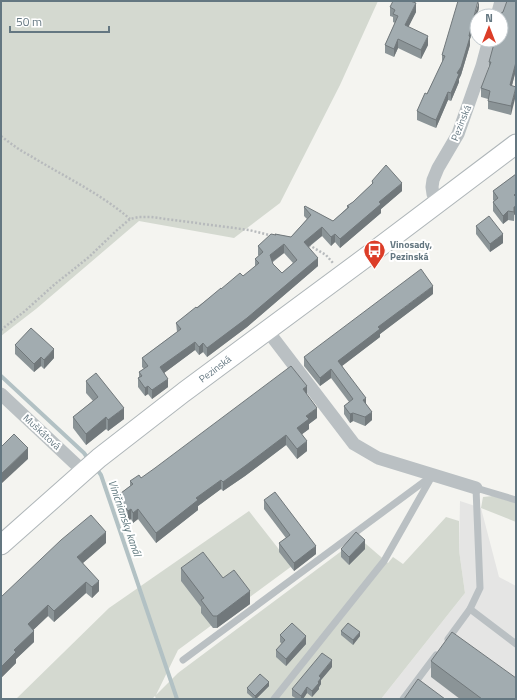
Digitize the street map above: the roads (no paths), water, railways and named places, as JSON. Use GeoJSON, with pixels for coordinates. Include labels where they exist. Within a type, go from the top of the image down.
{"type":"FeatureCollection","features":[{"type":"Feature","properties":{"kind":"main road","name":"Pezinská"},"geometry":{"type":"LineString","coordinates":[[1,545],[91,465],[184,392],[516,144]]}},
{"type":"Feature","properties":{"kind":"street","name":"Pezinská"},"geometry":{"type":"LineString","coordinates":[[438,202],[433,194],[433,180],[438,168],[458,134],[487,48]]}},
{"type":"Feature","properties":{"kind":"street"},"geometry":{"type":"LineString","coordinates":[[267,330],[354,444],[378,458],[476,488]]}},
{"type":"Feature","properties":{"kind":"street","name":"Muškátová"},"geometry":{"type":"LineString","coordinates":[[1,394],[91,465]]}},
{"type":"Feature","properties":{"kind":"lane"},"geometry":{"type":"LineString","coordinates":[[183,660],[433,475]]}},
{"type":"Feature","properties":{"kind":"lane"},"geometry":{"type":"LineString","coordinates":[[274,699],[384,561],[433,475]]}},
{"type":"Feature","properties":{"kind":"lane"},"geometry":{"type":"LineString","coordinates":[[403,699],[470,609],[480,588],[476,488],[516,500]]}},
{"type":"Feature","properties":{"kind":"lane"},"geometry":{"type":"LineString","coordinates":[[470,609],[516,644]]}},
{"type":"Feature","properties":{"kind":"waterway","name":"Viničniansky kanál"},"geometry":{"type":"LineString","coordinates":[[1,376],[84,453],[89,460]]}},
{"type":"Feature","properties":{"kind":"waterway","name":"Viničniansky kanál"},"geometry":{"type":"LineString","coordinates":[[96,468],[101,475],[177,699]]}},
{"type":"Feature","properties":{"kind":"place","name":"Vinosady, Pezinská"},"geometry":{"type":"Point","coordinates":[375,270]}}]}
